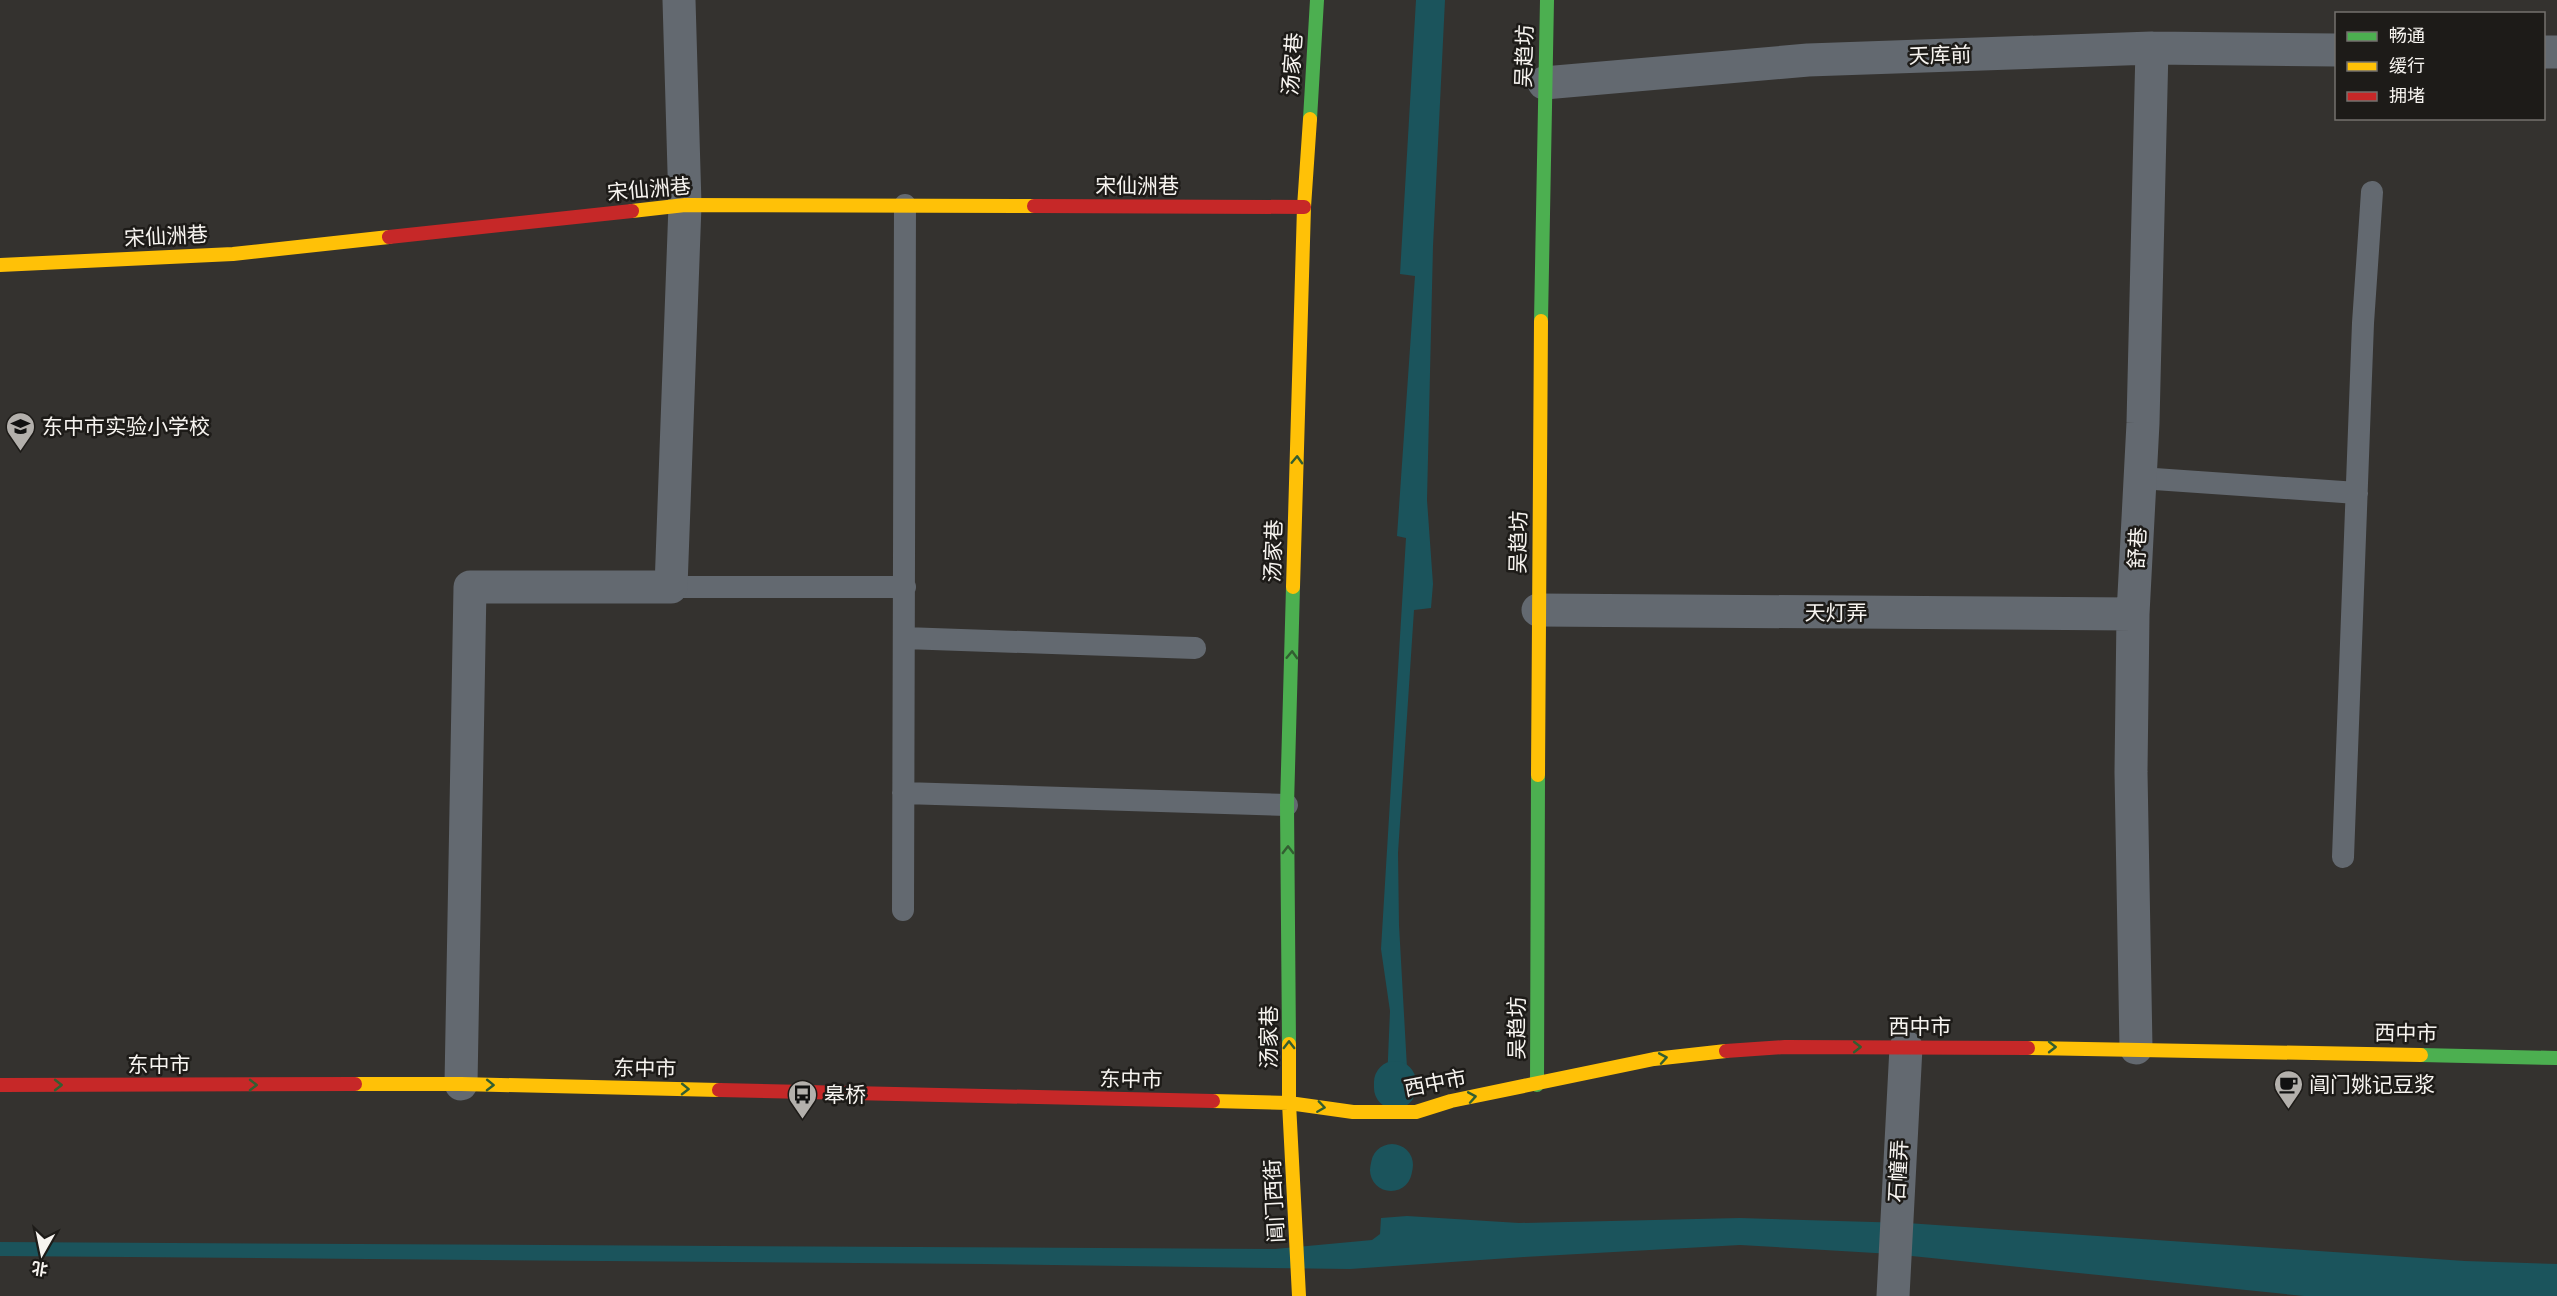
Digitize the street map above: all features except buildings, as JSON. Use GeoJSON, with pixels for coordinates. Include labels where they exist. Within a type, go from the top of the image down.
{"type":"FeatureCollection","features":[{"type":"Feature","properties":{"kind":"street"},"geometry":{"type":"LineString","coordinates":[[461,1084],[470,587],[671,587],[685,205],[679,0]]}},
{"type":"Feature","properties":{"kind":"street","name":"汤家巷"},"geometry":{"type":"LineString","coordinates":[[1290,1103],[1287,806],[1304,207],[1317,0]]}},
{"type":"Feature","properties":{"kind":"street","name":"吴趋坊"},"geometry":{"type":"LineString","coordinates":[[1537,1085],[1538,610],[1547,0]]}},
{"type":"Feature","properties":{"kind":"street","name":"天库前"},"geometry":{"type":"LineString","coordinates":[[1544,83],[1808,60],[2152,48],[2335,50]]}},
{"type":"Feature","properties":{"kind":"street","name":"舒巷"},"geometry":{"type":"LineString","coordinates":[[2136,1048],[2131,772],[2133,614],[2140,478],[2152,48]]}},
{"type":"Feature","properties":{"kind":"street","name":"宋仙洲巷"},"geometry":{"type":"LineString","coordinates":[[0,265],[233,254],[685,205],[1304,207]]}},
{"type":"Feature","properties":{"kind":"street","name":"天灯弄"},"geometry":{"type":"LineString","coordinates":[[1538,610],[2133,614]]}},
{"type":"Feature","properties":{"kind":"street","name":"西中市"},"geometry":{"type":"LineString","coordinates":[[1290,1103],[1353,1112],[1416,1112],[1451,1101],[1684,1054],[1785,1047],[2136,1048],[2557,1058]]}},
{"type":"Feature","properties":{"kind":"street","name":"石幢弄"},"geometry":{"type":"LineString","coordinates":[[1893,1295],[1906,1047]]}},
{"type":"Feature","properties":{"kind":"street","name":"东中市"},"geometry":{"type":"LineString","coordinates":[[0,1085],[461,1084],[1290,1103]]}},
{"type":"Feature","properties":{"kind":"street","name":"阊门西街"},"geometry":{"type":"LineString","coordinates":[[1290,1103],[1299,1296]]}},
{"type":"Feature","properties":{"kind":"lane"},"geometry":{"type":"LineString","coordinates":[[2343,857],[2363,322],[2372,192]]}},
{"type":"Feature","properties":{"kind":"lane"},"geometry":{"type":"LineString","coordinates":[[903,910],[905,206]]}},
{"type":"Feature","properties":{"kind":"lane"},"geometry":{"type":"LineString","coordinates":[[2140,478],[2357,493]]}},
{"type":"Feature","properties":{"kind":"lane"},"geometry":{"type":"LineString","coordinates":[[671,587],[905,587]]}},
{"type":"Feature","properties":{"kind":"lane"},"geometry":{"type":"LineString","coordinates":[[904,638],[1195,648]]}},
{"type":"Feature","properties":{"kind":"lane"},"geometry":{"type":"LineString","coordinates":[[903,793],[1287,806]]}},
{"type":"Feature","properties":{"kind":"water"},"geometry":{"type":"Polygon","coordinates":[[[1416,0],[1445,0],[1433,246],[1427,500],[1433,584],[1431,608],[1414,610],[1398,853],[1406,1080],[1387,1082],[1390,1011],[1381,949],[1406,538],[1397,536],[1415,276],[1400,274],[1416,0]]]}},
{"type":"Feature","properties":{"kind":"water"},"geometry":{"type":"Polygon","coordinates":[[[1407,1216],[1519,1223],[1740,1218],[1907,1223],[2465,1261],[2557,1264],[2557,1296],[2304,1296],[1892,1254],[1740,1245],[1350,1269],[0,1256],[0,1242],[1275,1249],[1372,1240],[1380,1234],[1381,1218],[1407,1216]]]}},
{"type":"Feature","properties":{"kind":"waterway"},"geometry":{"type":"LineString","coordinates":[[1395,1082],[1395,1088]]}},
{"type":"Feature","properties":{"kind":"waterway"},"geometry":{"type":"LineString","coordinates":[[1391,1170],[1392,1165]]}},
{"type":"Feature","properties":{"kind":"traffic: fast"},"geometry":{"type":"LineString","coordinates":[[1310,119],[1317,0]]}},
{"type":"Feature","properties":{"kind":"traffic: fast"},"geometry":{"type":"LineString","coordinates":[[1541,321],[1547,0]]}},
{"type":"Feature","properties":{"kind":"traffic: fast"},"geometry":{"type":"LineString","coordinates":[[1289,1044],[1287,805],[1293,587]]}},
{"type":"Feature","properties":{"kind":"traffic: fast"},"geometry":{"type":"LineString","coordinates":[[1537,1085],[1538,775]]}},
{"type":"Feature","properties":{"kind":"traffic: fast"},"geometry":{"type":"LineString","coordinates":[[2421,1055],[2557,1058]]}},
{"type":"Feature","properties":{"kind":"traffic: slow"},"geometry":{"type":"LineString","coordinates":[[1293,587],[1304,207],[1310,119]]}},
{"type":"Feature","properties":{"kind":"traffic: slow"},"geometry":{"type":"LineString","coordinates":[[632,211],[685,205],[1034,206]]}},
{"type":"Feature","properties":{"kind":"traffic: slow"},"geometry":{"type":"LineString","coordinates":[[0,265],[233,254],[389,237]]}},
{"type":"Feature","properties":{"kind":"traffic: slow"},"geometry":{"type":"LineString","coordinates":[[1538,775],[1541,321]]}},
{"type":"Feature","properties":{"kind":"traffic: slow"},"geometry":{"type":"LineString","coordinates":[[1289,1044],[1289,1103],[1299,1296]]}},
{"type":"Feature","properties":{"kind":"traffic: slow"},"geometry":{"type":"LineString","coordinates":[[2028,1048],[2421,1055]]}},
{"type":"Feature","properties":{"kind":"traffic: slow"},"geometry":{"type":"LineString","coordinates":[[1213,1101],[1289,1103],[1353,1112],[1416,1112],[1451,1101],[1654,1059],[1726,1051]]}},
{"type":"Feature","properties":{"kind":"traffic: slow"},"geometry":{"type":"LineString","coordinates":[[355,1084],[719,1090]]}},
{"type":"Feature","properties":{"kind":"traffic: jam"},"geometry":{"type":"LineString","coordinates":[[1034,206],[1304,207]]}},
{"type":"Feature","properties":{"kind":"traffic: jam"},"geometry":{"type":"LineString","coordinates":[[389,237],[632,211]]}},
{"type":"Feature","properties":{"kind":"traffic: jam"},"geometry":{"type":"LineString","coordinates":[[1726,1051],[1785,1047],[2028,1048]]}},
{"type":"Feature","properties":{"kind":"traffic: jam"},"geometry":{"type":"LineString","coordinates":[[0,1085],[355,1084]]}},
{"type":"Feature","properties":{"kind":"traffic: jam"},"geometry":{"type":"LineString","coordinates":[[719,1090],[1213,1101]]}},
{"type":"Feature","properties":{"kind":"place","name":"东中市实验小学校"},"geometry":{"type":"Point","coordinates":[21,452]}},
{"type":"Feature","properties":{"kind":"place","name":"阊门姚记豆浆"},"geometry":{"type":"Point","coordinates":[2288,1110]}},
{"type":"Feature","properties":{"kind":"place","name":"皋桥"},"geometry":{"type":"Point","coordinates":[803,1120]}}]}
